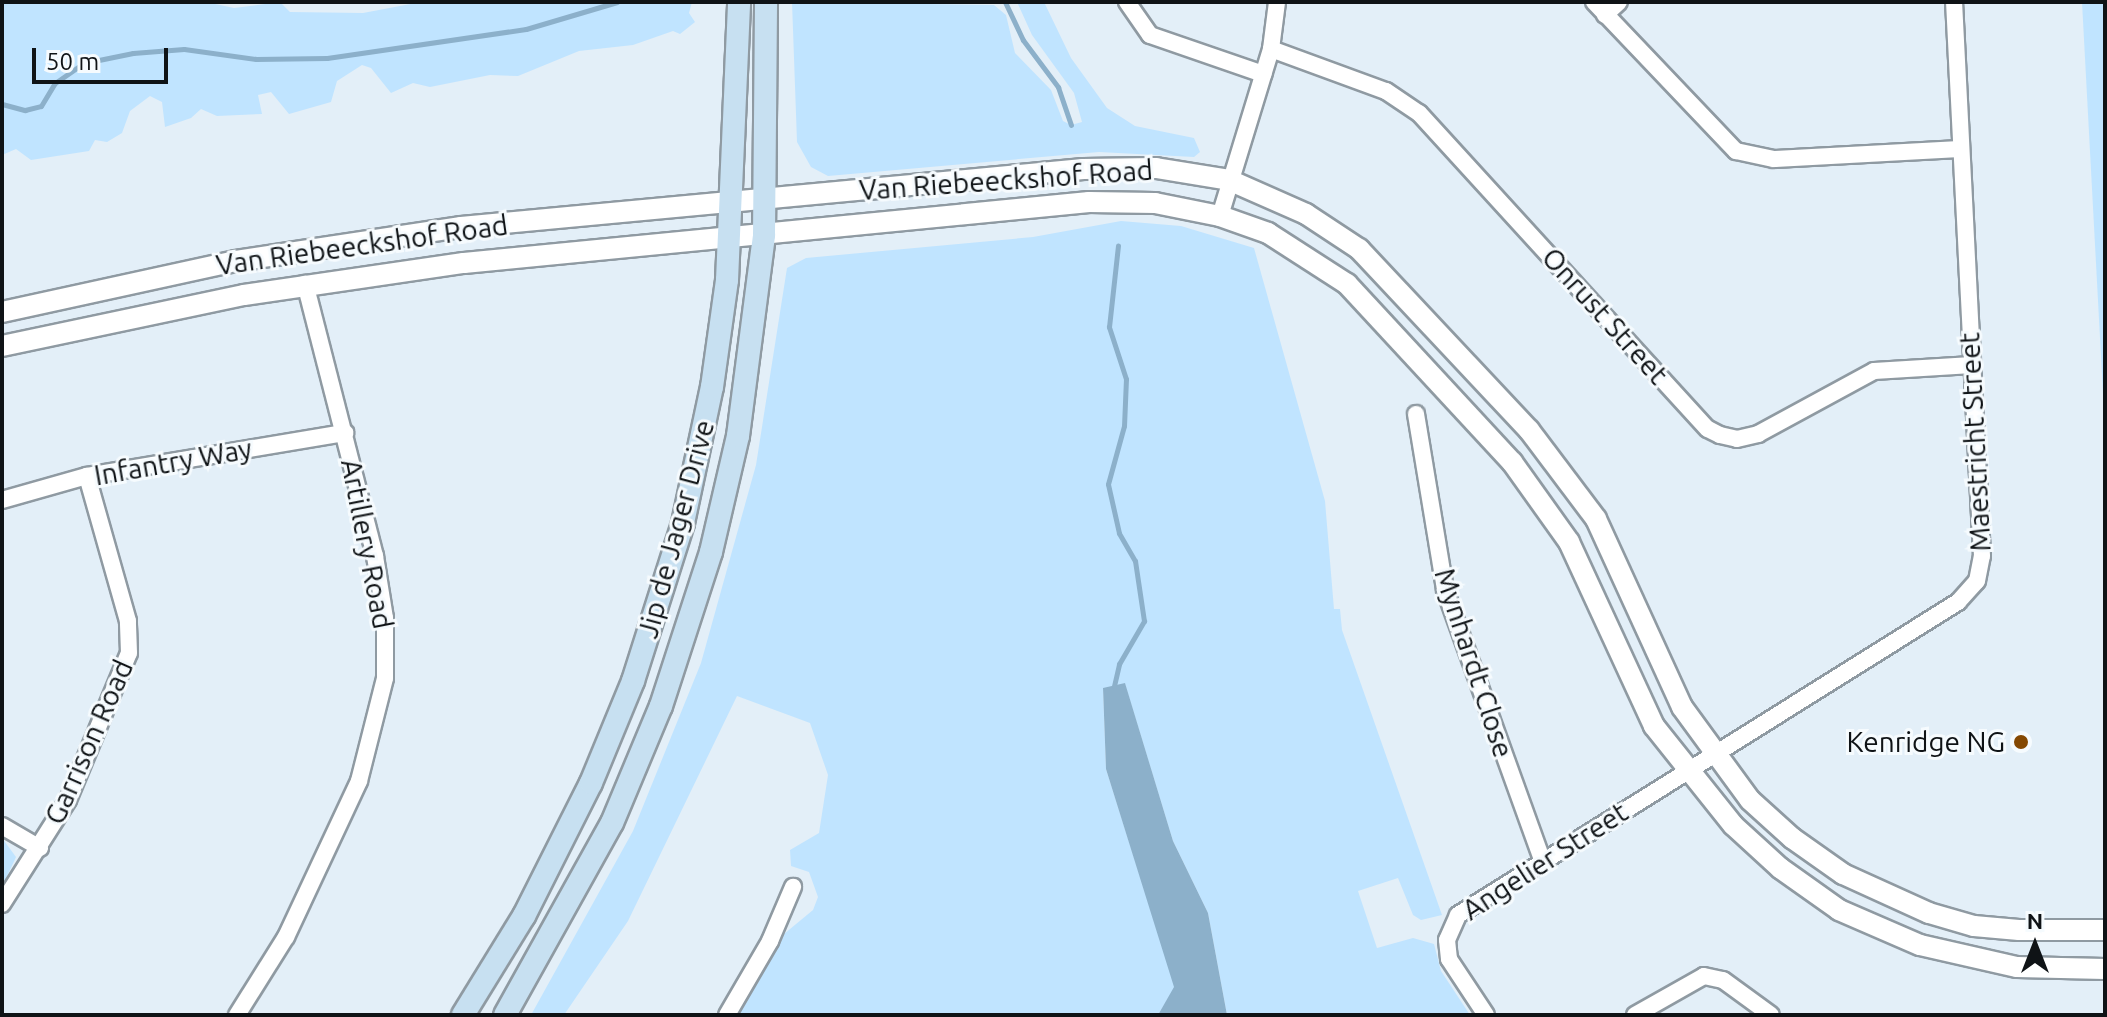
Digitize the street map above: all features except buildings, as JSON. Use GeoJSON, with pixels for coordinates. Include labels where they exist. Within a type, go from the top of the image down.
{"type":"FeatureCollection","features":[{"type":"Feature","properties":{"kind":"main road","name":"Jip de Jager Drive"},"geometry":{"type":"LineString","coordinates":[[505,1015],[612,823],[690,624],[738,436],[764,235],[766,2]]}},
{"type":"Feature","properties":{"kind":"main road","name":"Jip de Jager Drive"},"geometry":{"type":"LineString","coordinates":[[463,1015],[569,831],[618,720],[657,613],[705,425],[730,238],[739,6]]}},
{"type":"Feature","properties":{"kind":"street"},"geometry":{"type":"LineString","coordinates":[[1127,2],[1150,35],[1263,74]]}},
{"type":"Feature","properties":{"kind":"street"},"geometry":{"type":"LineString","coordinates":[[1220,216],[1271,49],[1277,2]]}},
{"type":"Feature","properties":{"kind":"street"},"geometry":{"type":"LineString","coordinates":[[1619,2],[1600,8],[1736,151],[1774,159],[1961,149]]}},
{"type":"Feature","properties":{"kind":"street","name":"Maestricht Street"},"geometry":{"type":"LineString","coordinates":[[1685,770],[1958,602],[1977,581],[1982,556],[1954,2]]}},
{"type":"Feature","properties":{"kind":"street","name":"Onrust Street"},"geometry":{"type":"LineString","coordinates":[[1271,49],[1386,91],[1419,113],[1708,429],[1720,435],[1737,439],[1758,434],[1874,371],[1972,365]]}},
{"type":"Feature","properties":{"kind":"street","name":"Van Riebeeckshof Road"},"geometry":{"type":"LineString","coordinates":[[2,312],[305,250],[461,227],[1133,166],[1229,180],[1306,214],[1359,249],[1529,430],[1596,519],[1682,707],[1750,800],[1792,838],[1843,874],[1896,901],[1974,926],[2105,930]]}},
{"type":"Feature","properties":{"kind":"street","name":"Van Riebeeckshof Road"},"geometry":{"type":"LineString","coordinates":[[2,346],[305,284],[464,263],[1100,201],[1167,204],[1220,216],[1276,237],[1347,284],[1512,462],[1569,542],[1640,701],[1685,770],[1733,825],[1793,878],[1881,931],[1999,964],[2105,969]]}},
{"type":"Feature","properties":{"kind":"street","name":"Artillery Road"},"geometry":{"type":"LineString","coordinates":[[237,1015],[312,884],[359,781],[380,710],[385,618],[345,433],[305,284]]}},
{"type":"Feature","properties":{"kind":"street","name":"Mynhardt Close"},"geometry":{"type":"LineString","coordinates":[[1416,414],[1445,590],[1542,860]]}},
{"type":"Feature","properties":{"kind":"street","name":"Infantry Way"},"geometry":{"type":"LineString","coordinates":[[2,500],[87,476],[345,433]]}},
{"type":"Feature","properties":{"kind":"street","name":"Garrison Road"},"geometry":{"type":"LineString","coordinates":[[2,904],[68,800],[129,653],[128,621],[87,476]]}},
{"type":"Feature","properties":{"kind":"street","name":"Angelier Street"},"geometry":{"type":"LineString","coordinates":[[1486,1015],[1449,959],[1449,931],[1466,909],[1685,770]]}},
{"type":"Feature","properties":{"kind":"street"},"geometry":{"type":"LineString","coordinates":[[2,826],[40,848]]}},
{"type":"Feature","properties":{"kind":"street"},"geometry":{"type":"LineString","coordinates":[[727,1015],[770,941],[793,887]]}},
{"type":"Feature","properties":{"kind":"street"},"geometry":{"type":"LineString","coordinates":[[1635,1015],[1704,976],[1723,980],[1771,1015]]}},
{"type":"Feature","properties":{"kind":"shaded area"},"geometry":{"type":"Polygon","coordinates":[[[2,2],[206,2],[234,8],[280,2],[290,12],[363,13],[421,2],[692,2],[689,13],[695,22],[680,34],[673,31],[633,45],[579,51],[518,76],[490,75],[430,87],[413,83],[391,93],[371,68],[362,65],[337,81],[331,102],[289,114],[271,92],[258,95],[262,114],[217,116],[201,109],[191,118],[165,127],[162,102],[150,96],[130,111],[122,133],[107,142],[95,140],[89,151],[31,160],[16,149],[2,155],[2,2]]]}},
{"type":"Feature","properties":{"kind":"shaded area"},"geometry":{"type":"Polygon","coordinates":[[[792,2],[994,5],[1006,15],[1015,53],[1051,90],[1063,121],[1071,125],[1082,122],[1074,93],[1032,35],[1017,2],[1044,2],[1071,58],[1107,108],[1135,126],[1194,138],[1200,152],[1194,157],[1099,152],[828,176],[811,167],[797,142],[792,2]]]}},
{"type":"Feature","properties":{"kind":"shaded area"},"geometry":{"type":"Polygon","coordinates":[[[2082,2],[2105,2],[2105,431],[2082,2]]]}},
{"type":"Feature","properties":{"kind":"shaded area"},"geometry":{"type":"Polygon","coordinates":[[[1121,221],[1181,226],[1254,248],[1325,501],[1334,609],[1340,609],[1342,630],[1442,915],[1421,920],[1413,915],[1398,878],[1358,891],[1377,948],[1413,938],[1434,944],[1441,971],[1470,1015],[1227,1015],[1208,913],[1173,841],[1125,684],[1103,689],[1106,769],[1175,987],[1158,1015],[738,1015],[784,934],[813,910],[818,897],[809,872],[791,866],[790,850],[819,833],[828,775],[810,723],[737,696],[628,921],[564,1015],[531,1015],[633,831],[701,663],[756,465],[787,268],[806,258],[1033,237],[1121,221]]]}},
{"type":"Feature","properties":{"kind":"shaded area"},"geometry":{"type":"Polygon","coordinates":[[[1125,683],[1173,841],[1208,913],[1227,1015],[1158,1015],[1174,987],[1106,769],[1103,688],[1125,683]]]}},
{"type":"Feature","properties":{"kind":"shaded area"},"geometry":{"type":"Polygon","coordinates":[[[2,838],[16,857],[2,887],[2,838]]]}},
{"type":"Feature","properties":{"kind":"waterway"},"geometry":{"type":"LineString","coordinates":[[2,104],[25,110],[41,106],[55,83],[84,63],[133,53],[184,49],[256,59],[327,58],[526,29],[617,2]]}},
{"type":"Feature","properties":{"kind":"waterway"},"geometry":{"type":"LineString","coordinates":[[1005,2],[1023,40],[1058,87],[1071,125]]}},
{"type":"Feature","properties":{"kind":"waterway"},"geometry":{"type":"LineString","coordinates":[[1114,686],[1119,664],[1144,621],[1135,561],[1119,533],[1108,484],[1124,426],[1126,379],[1109,327],[1118,245]]}},
{"type":"Feature","properties":{"kind":"place","name":"Kenridge NG"},"geometry":{"type":"Point","coordinates":[2021,742]}}]}
